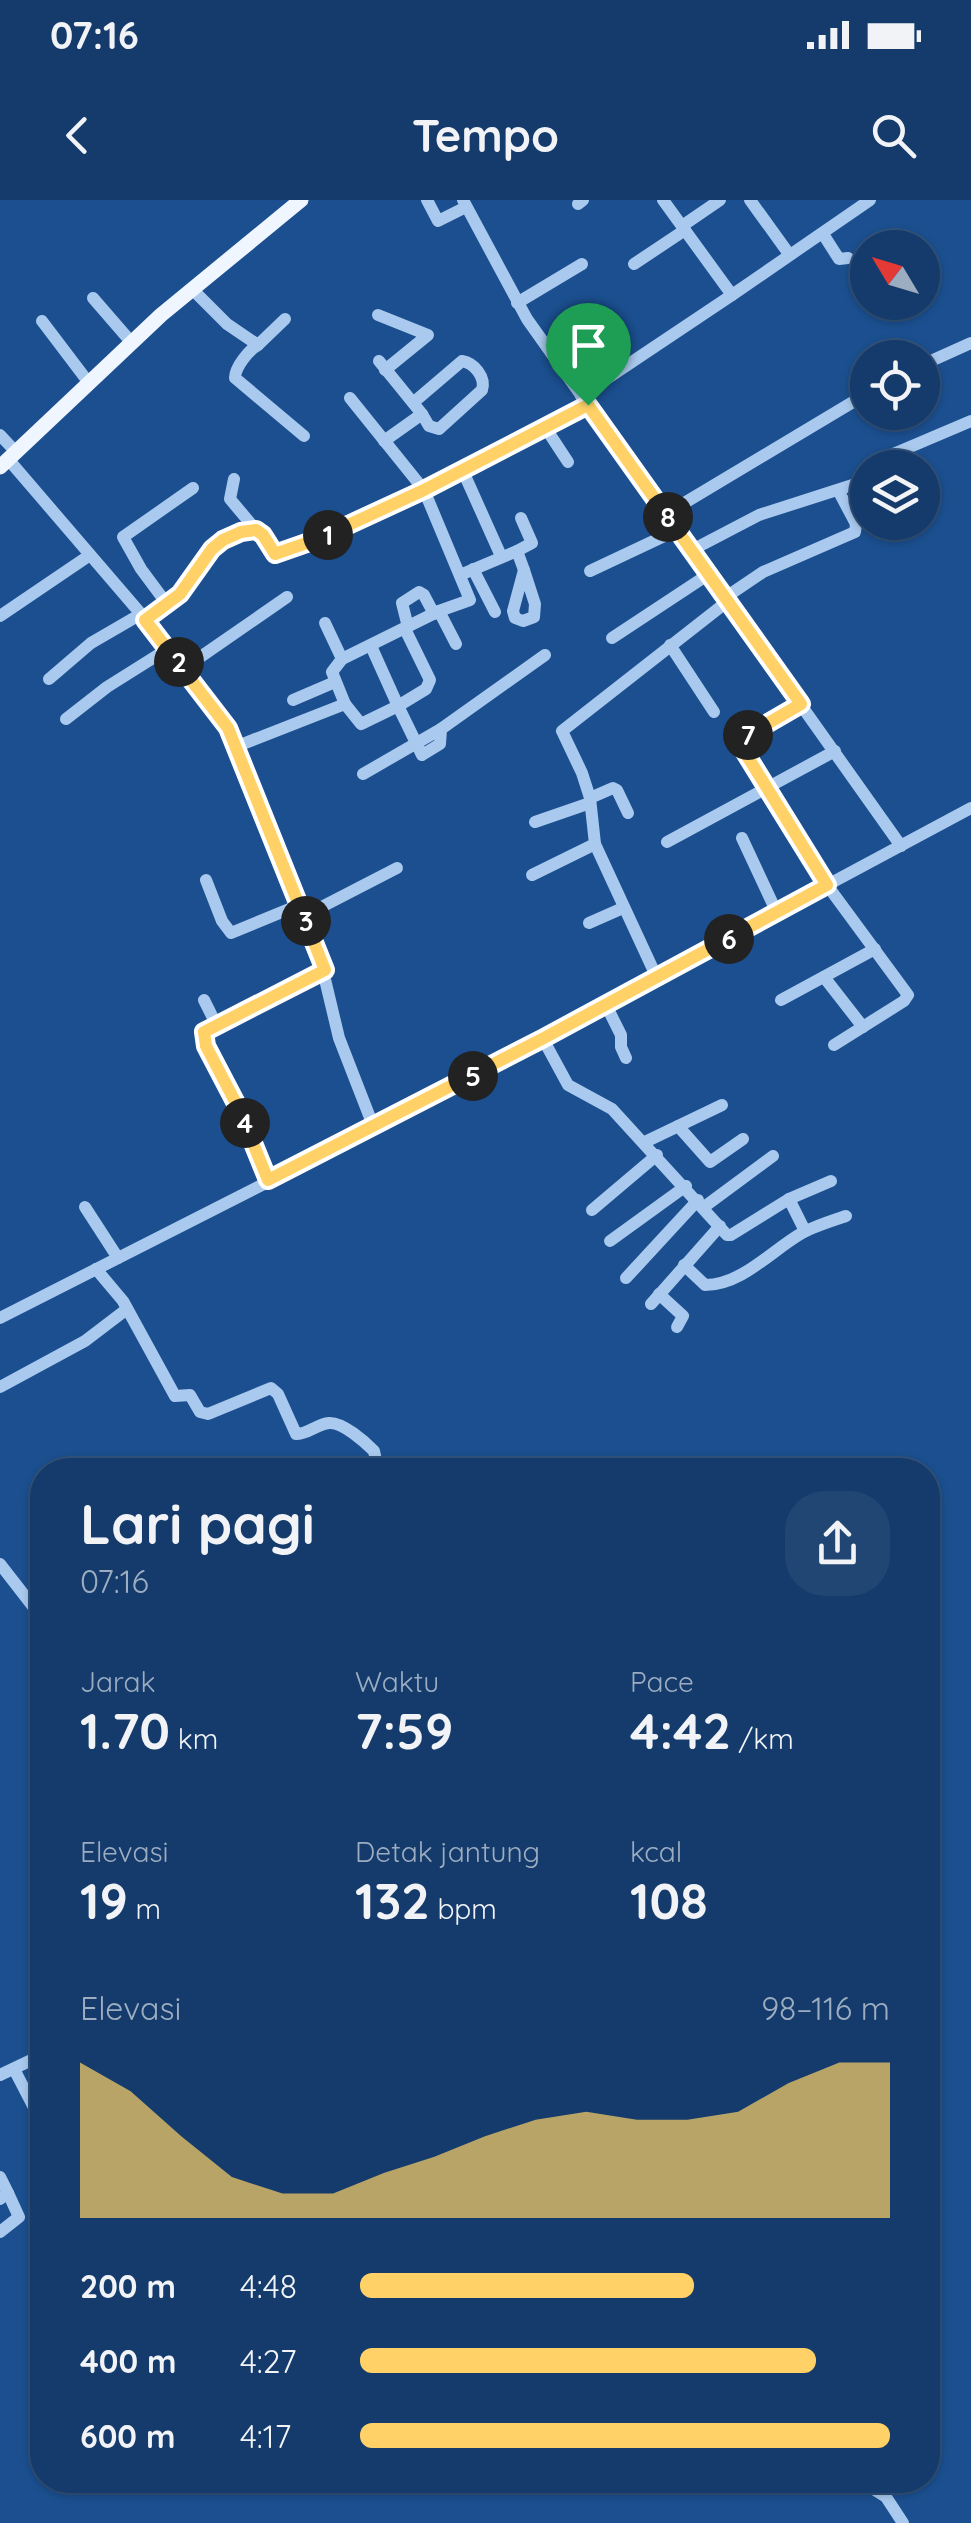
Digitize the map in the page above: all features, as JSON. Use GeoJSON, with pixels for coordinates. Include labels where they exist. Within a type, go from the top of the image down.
{"type":"FeatureCollection","features":[{"type":"Feature","properties":{"kind":"main road"},"geometry":{"type":"LineString","coordinates":[[8,459],[282,206],[302,200]]}},
{"type":"Feature","properties":{"kind":"street"},"geometry":{"type":"LineString","coordinates":[[427,200],[438,220],[464,204],[516,303],[901,846]]}},
{"type":"Feature","properties":{"kind":"street"},"geometry":{"type":"LineString","coordinates":[[663,200],[732,295]]}},
{"type":"Feature","properties":{"kind":"street"},"geometry":{"type":"LineString","coordinates":[[634,264],[720,200]]}},
{"type":"Feature","properties":{"kind":"street"},"geometry":{"type":"LineString","coordinates":[[750,200],[788,254]]}},
{"type":"Feature","properties":{"kind":"street"},"geometry":{"type":"LineString","coordinates":[[234,479],[231,503],[263,535],[273,552],[277,554],[330,534],[545,427],[870,200]]}},
{"type":"Feature","properties":{"kind":"street"},"geometry":{"type":"LineString","coordinates":[[823,234],[839,259],[848,258]]}},
{"type":"Feature","properties":{"kind":"street"},"geometry":{"type":"LineString","coordinates":[[516,303],[582,264]]}},
{"type":"Feature","properties":{"kind":"street"},"geometry":{"type":"LineString","coordinates":[[192,289],[227,324],[258,345]]}},
{"type":"Feature","properties":{"kind":"street"},"geometry":{"type":"LineString","coordinates":[[94,298],[132,343]]}},
{"type":"Feature","properties":{"kind":"street"},"geometry":{"type":"LineString","coordinates":[[378,315],[428,335],[382,366],[418,408],[429,426],[439,429],[484,385],[481,375],[462,360],[418,408],[384,442]]}},
{"type":"Feature","properties":{"kind":"street"},"geometry":{"type":"LineString","coordinates":[[285,319],[251,349],[235,378],[304,436]]}},
{"type":"Feature","properties":{"kind":"street"},"geometry":{"type":"LineString","coordinates":[[42,321],[89,383]]}},
{"type":"Feature","properties":{"kind":"street"},"geometry":{"type":"LineString","coordinates":[[940,357],[971,342]]}},
{"type":"Feature","properties":{"kind":"street"},"geometry":{"type":"LineString","coordinates":[[350,398],[424,490],[466,572],[486,594],[495,612]]}},
{"type":"Feature","properties":{"kind":"street"},"geometry":{"type":"LineString","coordinates":[[666,514],[850,405]]}},
{"type":"Feature","properties":{"kind":"street"},"geometry":{"type":"LineString","coordinates":[[902,450],[971,421]]}},
{"type":"Feature","properties":{"kind":"street"},"geometry":{"type":"LineString","coordinates":[[545,427],[568,462]]}},
{"type":"Feature","properties":{"kind":"street"},"geometry":{"type":"LineString","coordinates":[[0,434],[8,459],[218,712],[325,970],[340,1038],[374,1128]]}},
{"type":"Feature","properties":{"kind":"street"},"geometry":{"type":"LineString","coordinates":[[462,470],[501,556]]}},
{"type":"Feature","properties":{"kind":"street"},"geometry":{"type":"LineString","coordinates":[[692,550],[759,515],[850,486]]}},
{"type":"Feature","properties":{"kind":"street"},"geometry":{"type":"LineString","coordinates":[[167,604],[123,538],[193,488]]}},
{"type":"Feature","properties":{"kind":"street"},"geometry":{"type":"LineString","coordinates":[[656,978],[594,844],[590,801],[562,731],[763,572],[855,532],[857,526],[838,490]]}},
{"type":"Feature","properties":{"kind":"street"},"geometry":{"type":"LineString","coordinates":[[466,572],[532,543],[522,518]]}},
{"type":"Feature","properties":{"kind":"street"},"geometry":{"type":"LineString","coordinates":[[48,679],[91,643],[167,604],[191,582],[215,545],[241,532],[256,530]]}},
{"type":"Feature","properties":{"kind":"street"},"geometry":{"type":"LineString","coordinates":[[590,571],[677,530]]}},
{"type":"Feature","properties":{"kind":"street"},"geometry":{"type":"LineString","coordinates":[[517,550],[524,570]]}},
{"type":"Feature","properties":{"kind":"street"},"geometry":{"type":"LineString","coordinates":[[0,616],[90,555]]}},
{"type":"Feature","properties":{"kind":"street"},"geometry":{"type":"LineString","coordinates":[[466,572],[470,600]]}},
{"type":"Feature","properties":{"kind":"street"},"geometry":{"type":"LineString","coordinates":[[612,638],[708,574]]}},
{"type":"Feature","properties":{"kind":"street"},"geometry":{"type":"LineString","coordinates":[[456,644],[437,612],[420,592],[402,603],[407,628],[430,680],[426,689],[361,724],[345,704],[332,672],[342,658],[372,646],[407,628],[437,612],[486,594]]}},
{"type":"Feature","properties":{"kind":"street"},"geometry":{"type":"LineString","coordinates":[[183,669],[287,597]]}},
{"type":"Feature","properties":{"kind":"street"},"geometry":{"type":"LineString","coordinates":[[325,623],[342,658]]}},
{"type":"Feature","properties":{"kind":"street"},"geometry":{"type":"LineString","coordinates":[[670,645],[714,712]]}},
{"type":"Feature","properties":{"kind":"street"},"geometry":{"type":"LineString","coordinates":[[372,646],[422,753]]}},
{"type":"Feature","properties":{"kind":"street"},"geometry":{"type":"LineString","coordinates":[[66,718],[168,648]]}},
{"type":"Feature","properties":{"kind":"street"},"geometry":{"type":"LineString","coordinates":[[363,774],[422,753],[441,729],[545,656]]}},
{"type":"Feature","properties":{"kind":"street"},"geometry":{"type":"LineString","coordinates":[[293,700],[335,682]]}},
{"type":"Feature","properties":{"kind":"street"},"geometry":{"type":"LineString","coordinates":[[235,747],[345,704]]}},
{"type":"Feature","properties":{"kind":"street"},"geometry":{"type":"LineString","coordinates":[[801,704],[742,741],[744,752],[827,885],[908,995],[834,1045]]}},
{"type":"Feature","properties":{"kind":"street"},"geometry":{"type":"LineString","coordinates":[[667,842],[835,751]]}},
{"type":"Feature","properties":{"kind":"street"},"geometry":{"type":"LineString","coordinates":[[535,822],[613,788],[628,813]]}},
{"type":"Feature","properties":{"kind":"street"},"geometry":{"type":"LineString","coordinates":[[0,1318],[374,1128],[971,808]]}},
{"type":"Feature","properties":{"kind":"street"},"geometry":{"type":"LineString","coordinates":[[742,838],[778,913]]}},
{"type":"Feature","properties":{"kind":"street"},"geometry":{"type":"LineString","coordinates":[[532,875],[594,844]]}},
{"type":"Feature","properties":{"kind":"street"},"geometry":{"type":"LineString","coordinates":[[206,880],[222,921],[231,933],[302,911],[397,868]]}},
{"type":"Feature","properties":{"kind":"street"},"geometry":{"type":"LineString","coordinates":[[590,923],[623,908]]}},
{"type":"Feature","properties":{"kind":"street"},"geometry":{"type":"LineString","coordinates":[[781,1000],[875,949]]}},
{"type":"Feature","properties":{"kind":"street"},"geometry":{"type":"LineString","coordinates":[[268,1180],[240,1111],[203,1038],[204,1032],[325,970]]}},
{"type":"Feature","properties":{"kind":"street"},"geometry":{"type":"LineString","coordinates":[[824,977],[863,1027]]}},
{"type":"Feature","properties":{"kind":"street"},"geometry":{"type":"LineString","coordinates":[[204,1000],[216,1024]]}},
{"type":"Feature","properties":{"kind":"street"},"geometry":{"type":"LineString","coordinates":[[606,1005],[620,1031],[620,1047],[626,1058]]}},
{"type":"Feature","properties":{"kind":"street"},"geometry":{"type":"LineString","coordinates":[[544,1038],[568,1085],[612,1109],[732,1236],[789,1200],[831,1182]]}},
{"type":"Feature","properties":{"kind":"street"},"geometry":{"type":"LineString","coordinates":[[646,1142],[722,1105]]}},
{"type":"Feature","properties":{"kind":"street"},"geometry":{"type":"LineString","coordinates":[[678,1126],[710,1162],[744,1139]]}},
{"type":"Feature","properties":{"kind":"street"},"geometry":{"type":"LineString","coordinates":[[592,1210],[657,1154]]}},
{"type":"Feature","properties":{"kind":"street"},"geometry":{"type":"LineString","coordinates":[[626,1278],[701,1204],[773,1156]]}},
{"type":"Feature","properties":{"kind":"street"},"geometry":{"type":"LineString","coordinates":[[610,1241],[686,1186]]}},
{"type":"Feature","properties":{"kind":"street"},"geometry":{"type":"LineString","coordinates":[[789,1200],[806,1231]]}},
{"type":"Feature","properties":{"kind":"street"},"geometry":{"type":"LineString","coordinates":[[85,1207],[118,1258]]}},
{"type":"Feature","properties":{"kind":"street"},"geometry":{"type":"LineString","coordinates":[[684,1266],[706,1284],[714,1284],[755,1266],[806,1231],[846,1216]]}},
{"type":"Feature","properties":{"kind":"street"},"geometry":{"type":"LineString","coordinates":[[677,1327],[683,1316],[655,1299],[720,1226]]}},
{"type":"Feature","properties":{"kind":"street"},"geometry":{"type":"LineString","coordinates":[[96,1268],[127,1309],[175,1396],[190,1395],[200,1412],[208,1414],[271,1388],[278,1394],[296,1434],[336,1424],[374,1451],[375,1458]]}},
{"type":"Feature","properties":{"kind":"street"},"geometry":{"type":"LineString","coordinates":[[0,1387],[85,1341],[127,1309]]}},
{"type":"Feature","properties":{"kind":"street"},"geometry":{"type":"LineString","coordinates":[[0,1564],[30,1603]]}},
{"type":"Feature","properties":{"kind":"street"},"geometry":{"type":"LineString","coordinates":[[0,2075],[30,2061]]}},
{"type":"Feature","properties":{"kind":"street"},"geometry":{"type":"LineString","coordinates":[[14,2068],[30,2099]]}},
{"type":"Feature","properties":{"kind":"street"},"geometry":{"type":"LineString","coordinates":[[0,2176],[4,2196],[19,2217],[0,2232]]}},
{"type":"Feature","properties":{"kind":"street"},"geometry":{"type":"LineString","coordinates":[[880,2493],[904,2523]]}},
{"type":"Feature","properties":{"kind":"route"},"geometry":{"type":"LineString","coordinates":[[588,405],[801,704],[746,736],[741,746],[827,885],[374,1128],[268,1180],[240,1111],[206,1046],[204,1032],[325,970],[228,728],[145,620],[180,594],[215,545],[223,540],[256,530],[275,554],[318,539],[424,490],[588,405]]}}]}
